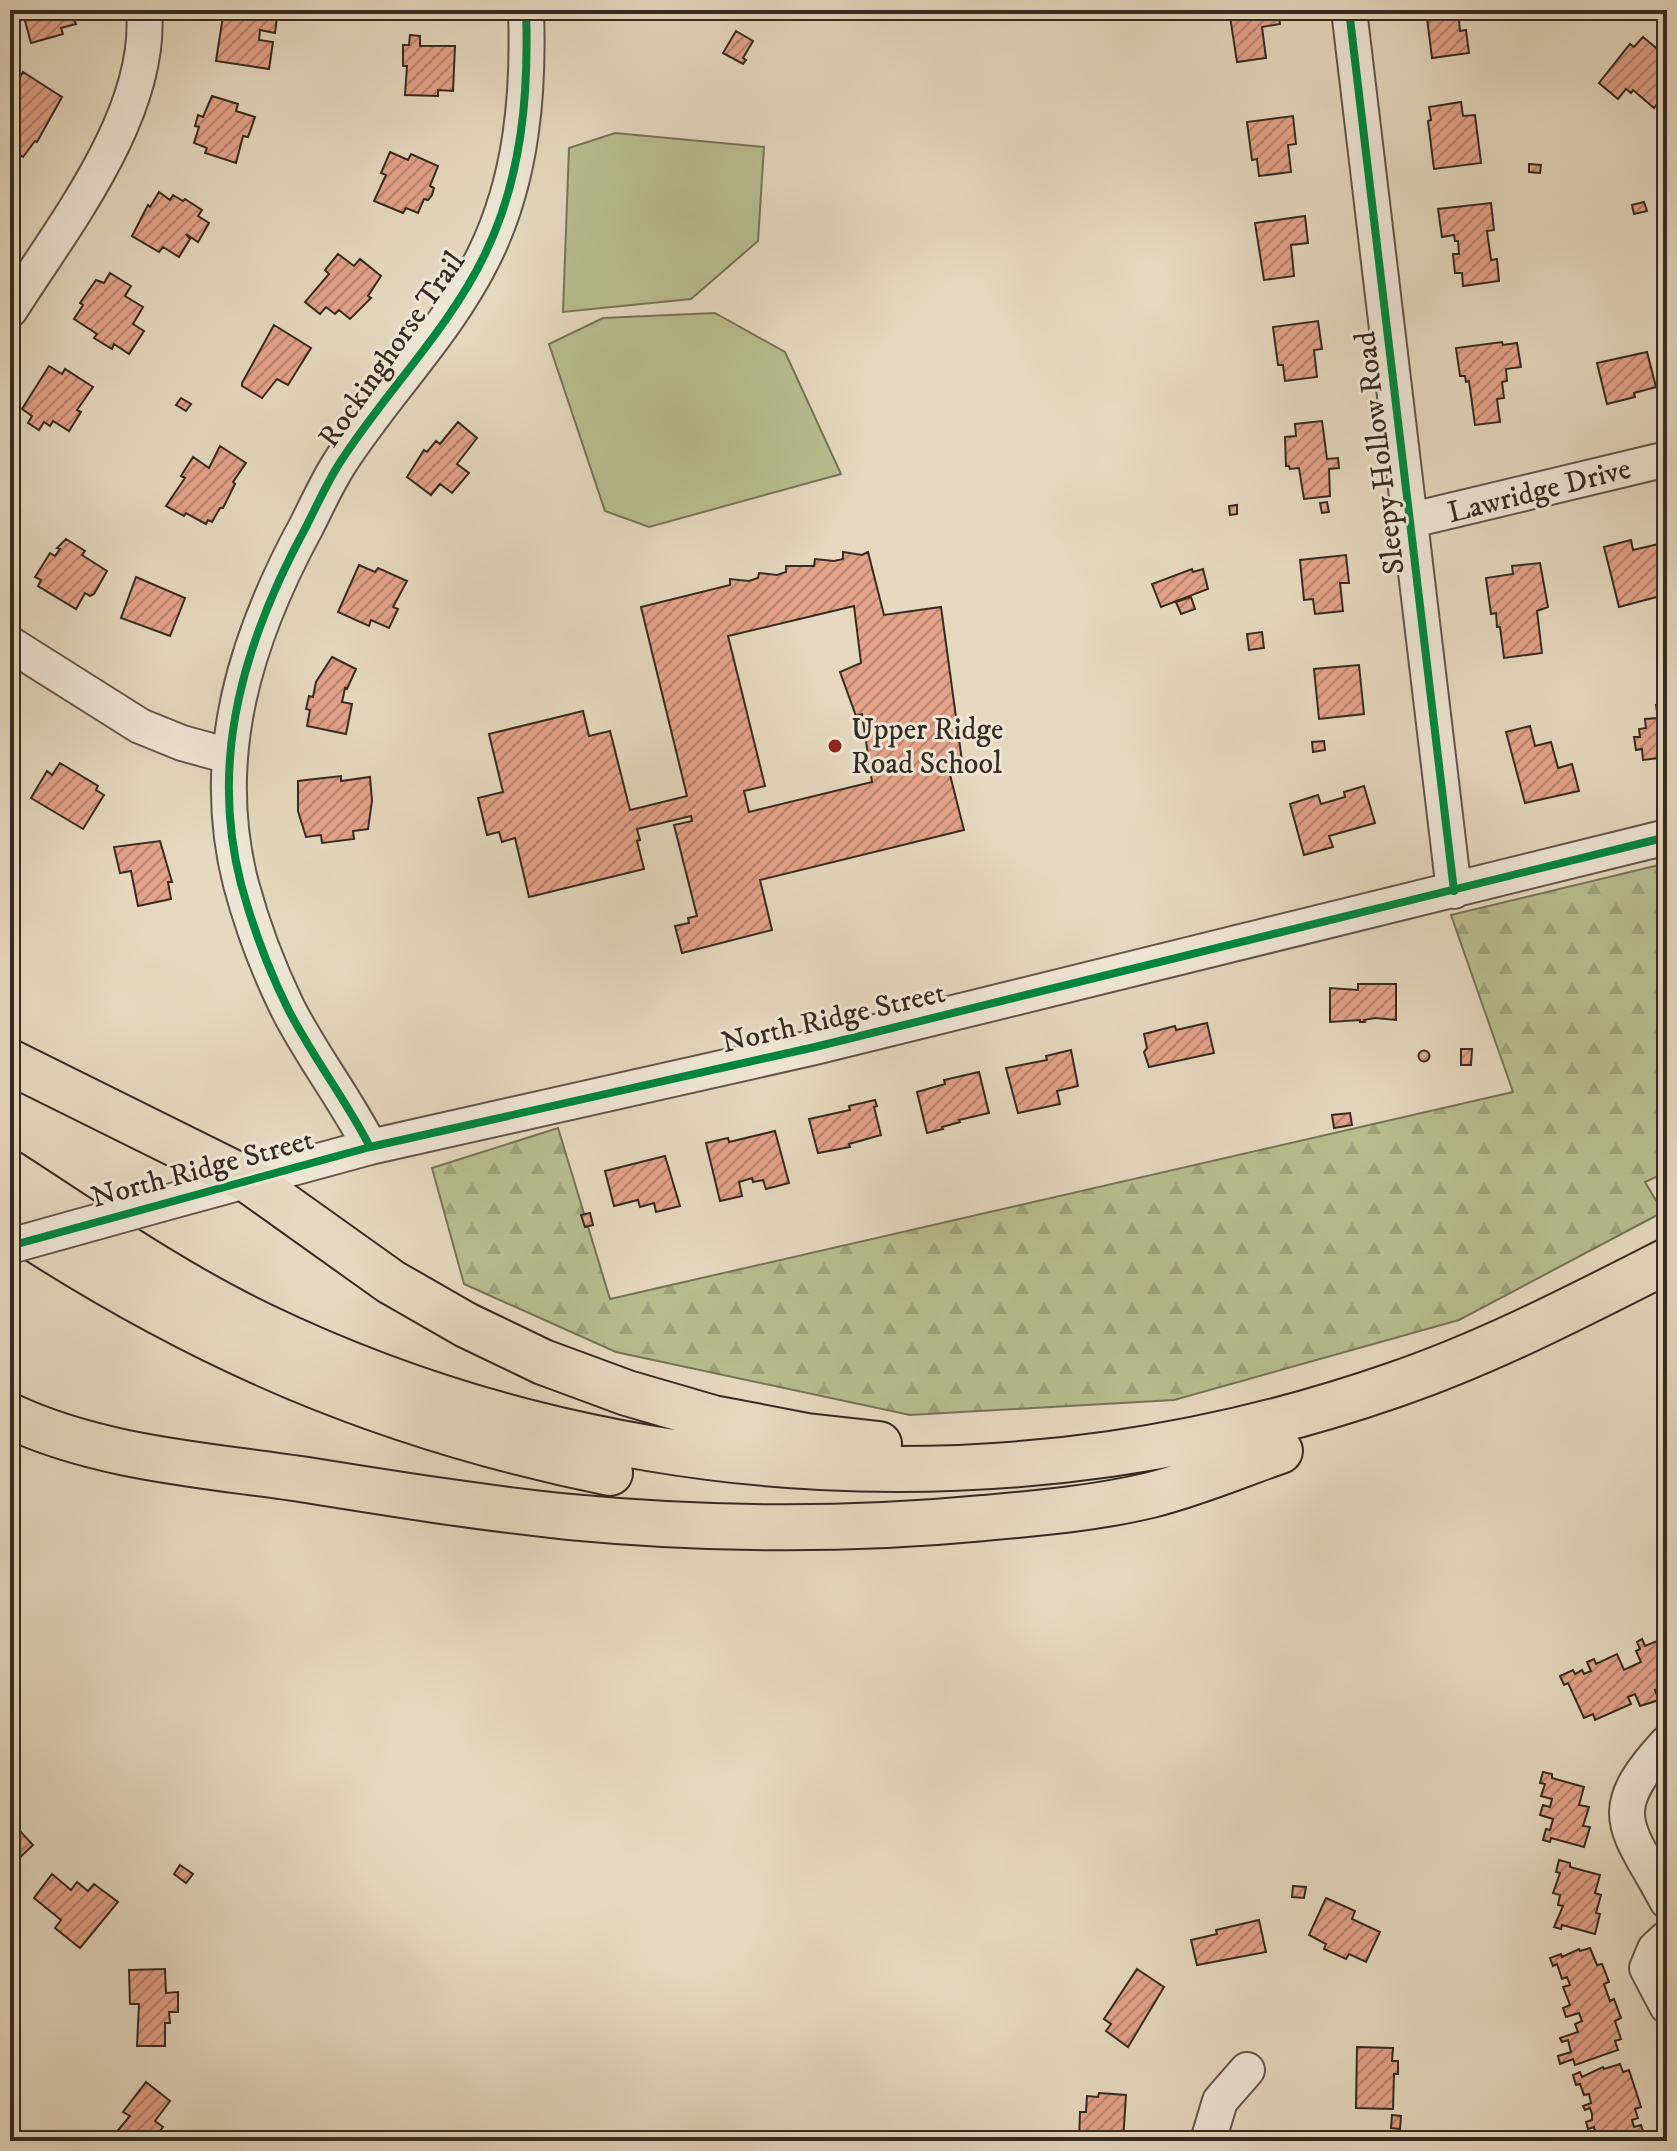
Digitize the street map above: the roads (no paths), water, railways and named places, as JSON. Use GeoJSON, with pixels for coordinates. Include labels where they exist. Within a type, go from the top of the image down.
{"type":"FeatureCollection","features":[{"type":"Feature","properties":{"kind":"highway"},"geometry":{"type":"LineString","coordinates":[[10,1062],[248,1180],[365,1265],[466,1325],[570,1373],[640,1398],[713,1418],[842,1440],[972,1448],[1278,1436]]}},
{"type":"Feature","properties":{"kind":"highway"},"geometry":{"type":"LineString","coordinates":[[10,1173],[161,1270],[296,1341],[412,1387],[492,1413],[573,1435],[738,1462],[905,1471],[988,1468],[1113,1456],[1195,1441],[1361,1427],[1439,1400],[1554,1351],[1667,1294]]}},
{"type":"Feature","properties":{"kind":"highway"},"geometry":{"type":"LineString","coordinates":[[10,1223],[143,1305],[217,1344],[294,1379],[373,1410],[454,1436],[533,1457],[616,1474],[696,1487],[780,1495],[864,1500],[949,1499],[1031,1494],[1197,1470],[1278,1436]]}},
{"type":"Feature","properties":{"kind":"highway"},"geometry":{"type":"LineString","coordinates":[[10,1416],[77,1441],[155,1457],[523,1512],[616,1521],[733,1526],[920,1523],[1079,1507],[1149,1495],[1357,1398],[1434,1371],[1551,1319],[1667,1261]]}},
{"type":"Feature","properties":{"kind":"street"},"geometry":{"type":"LineString","coordinates":[[10,310],[99,169],[124,121],[141,70],[144,10]]}},
{"type":"Feature","properties":{"kind":"street","name":"Rockinghorse Trail"},"geometry":{"type":"LineString","coordinates":[[370,1147],[351,1110],[288,1008],[264,952],[241,884],[229,819],[229,756],[238,695],[285,566],[339,465],[455,307],[485,254],[509,194],[522,130],[528,62],[526,10]]}},
{"type":"Feature","properties":{"kind":"street","name":"Sleepy Hollow Road"},"geometry":{"type":"LineString","coordinates":[[1349,10],[1454,891]]}},
{"type":"Feature","properties":{"kind":"street","name":"Lawridge Drive"},"geometry":{"type":"LineString","coordinates":[[1412,520],[1667,459]]}},
{"type":"Feature","properties":{"kind":"street"},"geometry":{"type":"LineString","coordinates":[[10,644],[140,726],[182,743],[229,756]]}},
{"type":"Feature","properties":{"kind":"street","name":"North Ridge Street"},"geometry":{"type":"LineString","coordinates":[[10,1246],[370,1147],[815,1047],[1667,837]]}},
{"type":"Feature","properties":{"kind":"street"},"geometry":{"type":"LineString","coordinates":[[1667,1743],[1648,1764],[1628,1795],[1625,1808],[1626,1824],[1667,1901]]}},
{"type":"Feature","properties":{"kind":"street"},"geometry":{"type":"LineString","coordinates":[[1667,1938],[1655,1949],[1647,1968],[1667,2006]]}},
{"type":"Feature","properties":{"kind":"street"},"geometry":{"type":"LineString","coordinates":[[1208,2141],[1220,2101],[1247,2070]]}},
{"type":"Feature","properties":{"kind":"place","name":"Upper Ridge Road School"},"geometry":{"type":"Point","coordinates":[835,746]}}]}
